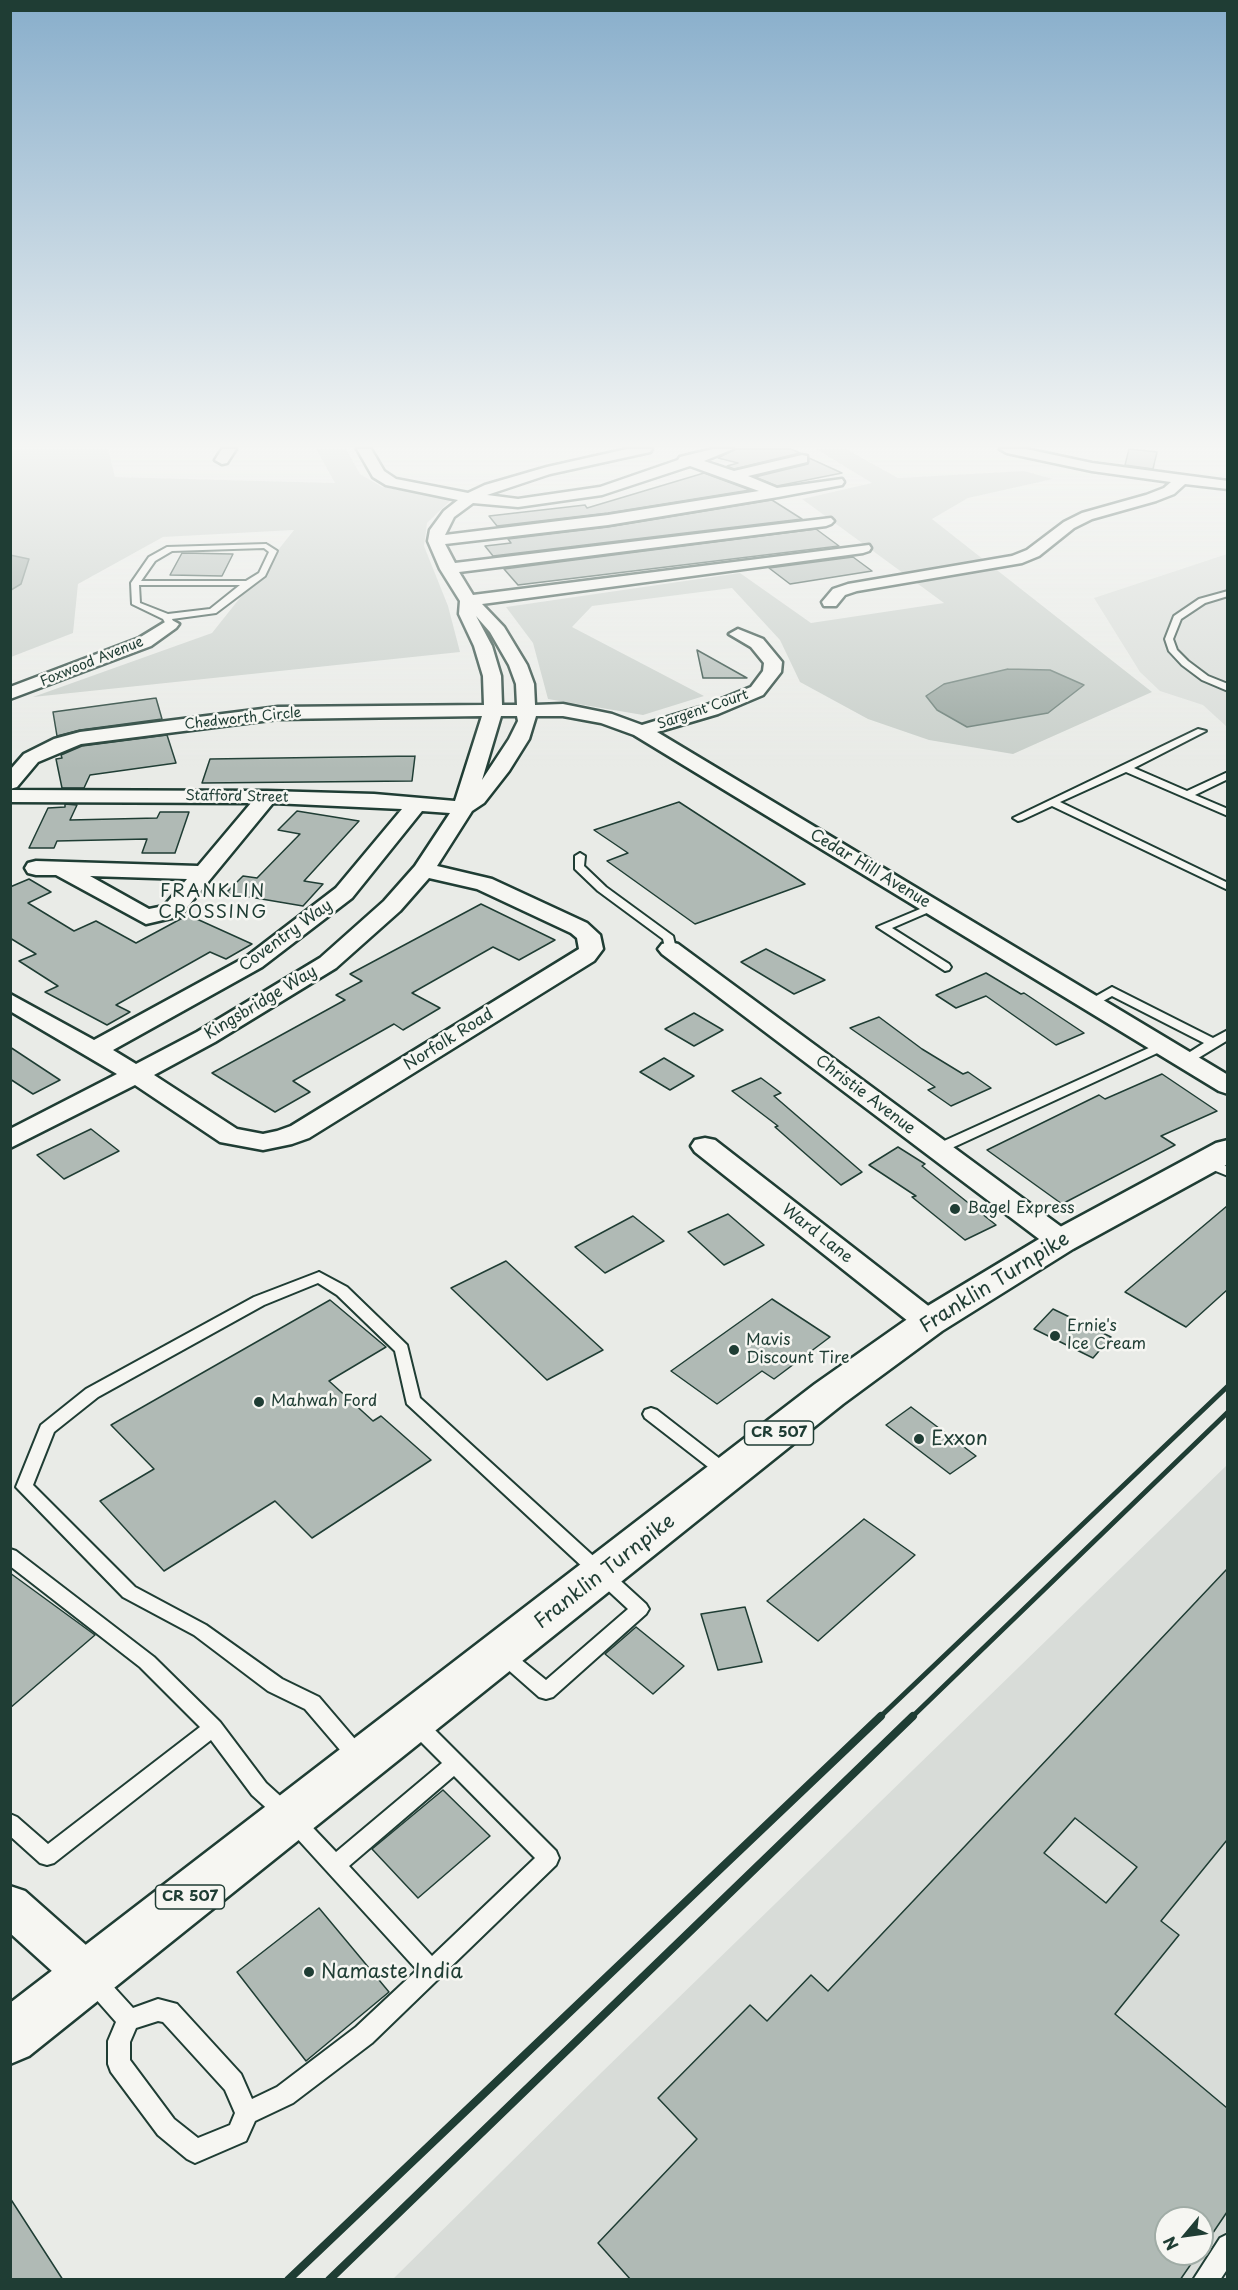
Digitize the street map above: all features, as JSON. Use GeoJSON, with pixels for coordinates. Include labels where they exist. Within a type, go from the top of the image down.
{"type":"FeatureCollection","features":[{"type":"Feature","properties":{"kind":"main road","name":"Franklin Turnpike"},"geometry":{"type":"LineString","coordinates":[[10,2037],[501,1654],[829,1394],[929,1322],[1061,1241],[1220,1161]]}},
{"type":"Feature","properties":{"kind":"street"},"geometry":{"type":"LineString","coordinates":[[442,556],[468,601],[486,615],[518,665],[525,684],[527,722],[510,756],[477,799],[463,808]]}},
{"type":"Feature","properties":{"kind":"street"},"geometry":{"type":"LineString","coordinates":[[448,569],[576,556]]}},
{"type":"Feature","properties":{"kind":"street"},"geometry":{"type":"LineString","coordinates":[[468,601],[828,556]]}},
{"type":"Feature","properties":{"kind":"street"},"geometry":{"type":"LineString","coordinates":[[830,602],[839,592],[854,587],[1016,560],[1026,556]]}},
{"type":"Feature","properties":{"kind":"street"},"geometry":{"type":"LineString","coordinates":[[889,566],[907,579]]}},
{"type":"Feature","properties":{"kind":"street"},"geometry":{"type":"LineString","coordinates":[[463,808],[493,710],[492,676],[483,646],[467,615],[468,601]]}},
{"type":"Feature","properties":{"kind":"street","name":"Foxwood Avenue"},"geometry":{"type":"LineString","coordinates":[[10,694],[145,642],[168,620]]}},
{"type":"Feature","properties":{"kind":"street","name":"Sargent Court"},"geometry":{"type":"LineString","coordinates":[[641,731],[711,710],[758,691],[772,672],[773,662],[757,643],[738,634]]}},
{"type":"Feature","properties":{"kind":"street","name":"Cedar Hill Avenue"},"geometry":{"type":"LineString","coordinates":[[493,710],[563,710],[605,718],[641,731],[1227,1086]]}},
{"type":"Feature","properties":{"kind":"street","name":"Chedworth Circle"},"geometry":{"type":"LineString","coordinates":[[10,783],[31,758],[61,743],[80,738],[278,713],[493,710]]}},
{"type":"Feature","properties":{"kind":"street","name":"Stafford Street"},"geometry":{"type":"LineString","coordinates":[[10,796],[267,797],[463,808]]}},
{"type":"Feature","properties":{"kind":"street"},"geometry":{"type":"LineString","coordinates":[[61,869],[146,916],[172,911],[267,797]]}},
{"type":"Feature","properties":{"kind":"street","name":"Coventry Way"},"geometry":{"type":"LineString","coordinates":[[94,1050],[254,962],[344,893],[417,804]]}},
{"type":"Feature","properties":{"kind":"street","name":"Kingsbridge Way"},"geometry":{"type":"LineString","coordinates":[[10,1140],[206,1037],[328,963],[392,906],[424,870],[463,808]]}},
{"type":"Feature","properties":{"kind":"street"},"geometry":{"type":"LineString","coordinates":[[36,868],[206,873]]}},
{"type":"Feature","properties":{"kind":"street","name":"Norfolk Road"},"geometry":{"type":"LineString","coordinates":[[134,1073],[229,1136],[246,1141],[283,1138],[300,1132],[566,969],[586,956],[591,948],[588,934],[579,928],[484,884],[424,870]]}},
{"type":"Feature","properties":{"kind":"street","name":"Christie Avenue"},"geometry":{"type":"LineString","coordinates":[[670,949],[1061,1241]]}},
{"type":"Feature","properties":{"kind":"street"},"geometry":{"type":"LineString","coordinates":[[12,1004],[134,1073]]}},
{"type":"Feature","properties":{"kind":"street","name":"Ward Lane"},"geometry":{"type":"LineString","coordinates":[[705,1146],[929,1322]]}},
{"type":"Feature","properties":{"kind":"street"},"geometry":{"type":"LineString","coordinates":[[10,1905],[89,1976]]}},
{"type":"Feature","properties":{"kind":"lane"},"geometry":{"type":"LineString","coordinates":[[158,556],[152,559],[135,583],[136,604],[168,620],[213,611],[262,574],[271,556]]}},
{"type":"Feature","properties":{"kind":"lane"},"geometry":{"type":"LineString","coordinates":[[135,583],[248,584]]}},
{"type":"Feature","properties":{"kind":"lane"},"geometry":{"type":"LineString","coordinates":[[1227,593],[1202,601],[1177,618],[1169,639],[1173,651],[1185,663],[1205,678],[1227,688]]}},
{"type":"Feature","properties":{"kind":"lane"},"geometry":{"type":"LineString","coordinates":[[1018,818],[1201,731]]}},
{"type":"Feature","properties":{"kind":"lane"},"geometry":{"type":"LineString","coordinates":[[1126,768],[1227,813]]}},
{"type":"Feature","properties":{"kind":"lane"},"geometry":{"type":"LineString","coordinates":[[1187,795],[1227,775]]}},
{"type":"Feature","properties":{"kind":"lane"},"geometry":{"type":"LineString","coordinates":[[1052,802],[1227,887]]}},
{"type":"Feature","properties":{"kind":"lane"},"geometry":{"type":"LineString","coordinates":[[580,856],[579,867],[602,889],[669,938],[670,949]]}},
{"type":"Feature","properties":{"kind":"lane"},"geometry":{"type":"LineString","coordinates":[[932,907],[883,927],[945,967]]}},
{"type":"Feature","properties":{"kind":"lane"},"geometry":{"type":"LineString","coordinates":[[1090,1002],[1112,991],[1213,1043]]}},
{"type":"Feature","properties":{"kind":"lane"},"geometry":{"type":"LineString","coordinates":[[1186,1060],[1227,1034]]}},
{"type":"Feature","properties":{"kind":"lane"},"geometry":{"type":"LineString","coordinates":[[938,1149],[1162,1046]]}},
{"type":"Feature","properties":{"kind":"lane"},"geometry":{"type":"LineString","coordinates":[[362,1762],[312,1703],[275,1685],[200,1630],[129,1592],[24,1487],[47,1429],[92,1393],[259,1301],[319,1277],[342,1291],[402,1349],[413,1400],[604,1573],[640,1609],[546,1690],[501,1654]]}},
{"type":"Feature","properties":{"kind":"lane"},"geometry":{"type":"LineString","coordinates":[[651,1414],[729,1474]]}},
{"type":"Feature","properties":{"kind":"lane"},"geometry":{"type":"LineString","coordinates":[[10,1556],[147,1662],[213,1728],[259,1789],[291,1818],[432,1971]]}},
{"type":"Feature","properties":{"kind":"lane"},"geometry":{"type":"LineString","coordinates":[[247,2113],[233,2082],[169,2012],[158,2010],[129,2020],[119,2041],[119,2064],[166,2127],[195,2151],[238,2133],[247,2113],[285,2095],[363,2035],[549,1858],[414,1722]]}},
{"type":"Feature","properties":{"kind":"lane"},"geometry":{"type":"LineString","coordinates":[[10,1823],[47,1856],[213,1728]]}},
{"type":"Feature","properties":{"kind":"lane"},"geometry":{"type":"LineString","coordinates":[[334,1865],[456,1764]]}},
{"type":"Feature","properties":{"kind":"lane"},"geometry":{"type":"LineString","coordinates":[[89,1976],[129,2020]]}},
{"type":"Feature","properties":{"kind":"lane"},"geometry":{"type":"LineString","coordinates":[[1205,2280],[1227,2246]]}},
{"type":"Feature","properties":{"kind":"shaded area"},"geometry":{"type":"Polygon","coordinates":[[[10,556],[29,559],[21,584],[11,590],[10,556]]]}},
{"type":"Feature","properties":{"kind":"shaded area"},"geometry":{"type":"Polygon","coordinates":[[[11,556],[129,556],[78,584],[73,633],[11,657],[11,556]]]}},
{"type":"Feature","properties":{"kind":"shaded area"},"geometry":{"type":"Polygon","coordinates":[[[273,556],[428,556],[448,606],[460,652],[33,697],[212,633],[273,556]]]}},
{"type":"Feature","properties":{"kind":"shaded area"},"geometry":{"type":"Polygon","coordinates":[[[880,556],[979,556],[1152,692],[1013,754],[929,740],[868,719],[800,682],[780,640],[732,588],[592,606],[572,627],[704,696],[643,715],[548,699],[533,643],[506,607],[740,573],[811,623],[944,603],[880,556]]]}},
{"type":"Feature","properties":{"kind":"shaded area"},"geometry":{"type":"Polygon","coordinates":[[[1227,556],[1227,727],[1203,705],[1160,691],[1140,672],[1094,598],[1227,556]]]}},
{"type":"Feature","properties":{"kind":"shaded area"},"geometry":{"type":"Polygon","coordinates":[[[1008,669],[1050,670],[1084,685],[1048,713],[967,727],[937,710],[926,696],[944,684],[1008,669]]]}},
{"type":"Feature","properties":{"kind":"shaded area"},"geometry":{"type":"Polygon","coordinates":[[[1227,1465],[1227,2279],[392,2280],[602,2072],[1227,1465]]]}},
{"type":"Feature","properties":{"kind":"building"},"geometry":{"type":"Polygon","coordinates":[[[180,556],[232,556],[222,576],[170,575],[180,556]]]}},
{"type":"Feature","properties":{"kind":"building"},"geometry":{"type":"Polygon","coordinates":[[[606,556],[758,556],[518,585],[504,569],[606,556]]]}},
{"type":"Feature","properties":{"kind":"building"},"geometry":{"type":"Polygon","coordinates":[[[853,557],[872,571],[790,584],[769,568],[853,557]]]}},
{"type":"Feature","properties":{"kind":"building"},"geometry":{"type":"Polygon","coordinates":[[[697,650],[747,678],[703,678],[697,650]]]}},
{"type":"Feature","properties":{"kind":"building"},"geometry":{"type":"Polygon","coordinates":[[[156,698],[162,719],[80,730],[57,736],[53,712],[156,698]]]}},
{"type":"Feature","properties":{"kind":"building"},"geometry":{"type":"Polygon","coordinates":[[[167,735],[176,763],[90,775],[84,788],[62,788],[56,759],[62,758],[61,755],[82,746],[167,735]]]}},
{"type":"Feature","properties":{"kind":"building"},"geometry":{"type":"Polygon","coordinates":[[[415,756],[412,781],[202,783],[210,759],[415,756]]]}},
{"type":"Feature","properties":{"kind":"building"},"geometry":{"type":"Polygon","coordinates":[[[679,802],[805,884],[695,924],[607,861],[628,853],[594,830],[679,802]]]}},
{"type":"Feature","properties":{"kind":"building"},"geometry":{"type":"Polygon","coordinates":[[[65,804],[77,805],[70,820],[157,818],[160,812],[189,812],[175,853],[142,853],[147,839],[57,841],[54,848],[29,848],[48,808],[65,807],[65,804]]]}},
{"type":"Feature","properties":{"kind":"building"},"geometry":{"type":"Polygon","coordinates":[[[297,811],[359,821],[304,881],[323,884],[303,906],[226,893],[243,876],[257,878],[300,834],[278,830],[297,811]]]}},
{"type":"Feature","properties":{"kind":"building"},"geometry":{"type":"Polygon","coordinates":[[[29,879],[51,892],[28,903],[74,931],[96,921],[136,943],[188,915],[252,944],[226,959],[210,952],[116,1005],[130,1012],[107,1025],[45,992],[58,986],[19,961],[36,954],[10,938],[10,887],[29,879]]]}},
{"type":"Feature","properties":{"kind":"building"},"geometry":{"type":"Polygon","coordinates":[[[481,904],[555,940],[519,960],[493,947],[412,993],[440,1008],[403,1030],[394,1024],[293,1081],[310,1092],[275,1112],[212,1073],[345,1000],[336,995],[362,981],[350,974],[481,904]]]}},
{"type":"Feature","properties":{"kind":"building"},"geometry":{"type":"Polygon","coordinates":[[[766,949],[825,980],[794,994],[741,962],[766,949]]]}},
{"type":"Feature","properties":{"kind":"building"},"geometry":{"type":"Polygon","coordinates":[[[986,973],[1021,994],[1024,993],[1084,1033],[1056,1045],[986,996],[956,1008],[936,995],[986,973]]]}},
{"type":"Feature","properties":{"kind":"building"},"geometry":{"type":"Polygon","coordinates":[[[694,1013],[723,1030],[694,1046],[665,1029],[694,1013]]]}},
{"type":"Feature","properties":{"kind":"building"},"geometry":{"type":"Polygon","coordinates":[[[879,1017],[922,1049],[963,1074],[968,1072],[991,1088],[951,1106],[928,1090],[935,1087],[850,1028],[879,1017]]]}},
{"type":"Feature","properties":{"kind":"building"},"geometry":{"type":"Polygon","coordinates":[[[10,1047],[60,1080],[33,1094],[10,1079],[10,1047]]]}},
{"type":"Feature","properties":{"kind":"building"},"geometry":{"type":"Polygon","coordinates":[[[664,1058],[694,1076],[670,1090],[640,1072],[664,1058]]]}},
{"type":"Feature","properties":{"kind":"building"},"geometry":{"type":"Polygon","coordinates":[[[1162,1074],[1217,1111],[1161,1136],[1175,1145],[1062,1204],[987,1150],[1099,1095],[1105,1099],[1162,1074]]]}},
{"type":"Feature","properties":{"kind":"building"},"geometry":{"type":"Polygon","coordinates":[[[761,1078],[781,1093],[774,1096],[862,1172],[841,1185],[775,1127],[778,1126],[732,1091],[761,1078]]]}},
{"type":"Feature","properties":{"kind":"building"},"geometry":{"type":"Polygon","coordinates":[[[91,1129],[119,1151],[64,1179],[37,1155],[91,1129]]]}},
{"type":"Feature","properties":{"kind":"building"},"geometry":{"type":"Polygon","coordinates":[[[898,1147],[925,1164],[922,1166],[996,1225],[965,1240],[912,1197],[916,1196],[869,1165],[898,1147]]]}},
{"type":"Feature","properties":{"kind":"building"},"geometry":{"type":"Polygon","coordinates":[[[1227,1206],[1227,1290],[1186,1327],[1125,1292],[1227,1206]]]}},
{"type":"Feature","properties":{"kind":"building"},"geometry":{"type":"Polygon","coordinates":[[[728,1214],[764,1245],[724,1265],[688,1232],[728,1214]]]}},
{"type":"Feature","properties":{"kind":"building"},"geometry":{"type":"Polygon","coordinates":[[[633,1216],[664,1241],[605,1273],[575,1247],[633,1216]]]}},
{"type":"Feature","properties":{"kind":"building"},"geometry":{"type":"Polygon","coordinates":[[[506,1261],[603,1350],[547,1380],[451,1288],[506,1261]]]}},
{"type":"Feature","properties":{"kind":"building"},"geometry":{"type":"Polygon","coordinates":[[[772,1299],[830,1337],[774,1379],[762,1371],[717,1404],[671,1371],[772,1299]]]}},
{"type":"Feature","properties":{"kind":"building"},"geometry":{"type":"Polygon","coordinates":[[[330,1300],[386,1347],[329,1381],[373,1421],[381,1416],[431,1460],[312,1538],[275,1501],[164,1571],[100,1501],[154,1469],[111,1425],[330,1300]]]}},
{"type":"Feature","properties":{"kind":"building"},"geometry":{"type":"Polygon","coordinates":[[[1053,1309],[1111,1337],[1093,1358],[1034,1329],[1053,1309]]]}},
{"type":"Feature","properties":{"kind":"building"},"geometry":{"type":"Polygon","coordinates":[[[911,1407],[976,1456],[950,1474],[886,1425],[911,1407]]]}},
{"type":"Feature","properties":{"kind":"building"},"geometry":{"type":"Polygon","coordinates":[[[864,1519],[915,1555],[818,1641],[767,1601],[864,1519]]]}},
{"type":"Feature","properties":{"kind":"building"},"geometry":{"type":"Polygon","coordinates":[[[1227,1569],[1227,1840],[1161,1921],[1179,1935],[1115,2014],[1227,2108],[1227,2212],[1214,2231],[1214,2206],[1154,2206],[1154,2266],[1190,2266],[1180,2280],[631,2280],[598,2243],[697,2139],[658,2098],[750,2005],[767,2021],[811,1975],[828,1991],[1227,1569]],[[1075,1818],[1044,1853],[1106,1903],[1137,1867],[1075,1818]]]}},
{"type":"Feature","properties":{"kind":"building"},"geometry":{"type":"Polygon","coordinates":[[[10,1573],[95,1635],[10,1708],[10,1573]]]}},
{"type":"Feature","properties":{"kind":"building"},"geometry":{"type":"Polygon","coordinates":[[[745,1607],[762,1662],[718,1670],[701,1614],[745,1607]]]}},
{"type":"Feature","properties":{"kind":"building"},"geometry":{"type":"Polygon","coordinates":[[[636,1627],[684,1666],[653,1694],[605,1654],[636,1627]]]}},
{"type":"Feature","properties":{"kind":"building"},"geometry":{"type":"Polygon","coordinates":[[[443,1790],[490,1836],[418,1898],[372,1849],[443,1790]]]}},
{"type":"Feature","properties":{"kind":"building"},"geometry":{"type":"Polygon","coordinates":[[[319,1908],[389,1992],[306,2061],[237,1972],[319,1908]]]}},
{"type":"Feature","properties":{"kind":"building"},"geometry":{"type":"Polygon","coordinates":[[[10,2198],[63,2280],[10,2280],[10,2198]]]}},
{"type":"Feature","properties":{"kind":"railway"},"geometry":{"type":"LineString","coordinates":[[880,1717],[1228,1386]]}},
{"type":"Feature","properties":{"kind":"railway"},"geometry":{"type":"LineString","coordinates":[[912,1717],[1228,1412]]}},
{"type":"Feature","properties":{"kind":"railway"},"geometry":{"type":"LineString","coordinates":[[288,2280],[881,1716]]}},
{"type":"Feature","properties":{"kind":"railway"},"geometry":{"type":"LineString","coordinates":[[329,2280],[913,1716]]}},
{"type":"Feature","properties":{"kind":"place","name":"Bagel Express"},"geometry":{"type":"Point","coordinates":[955,1209]}},
{"type":"Feature","properties":{"kind":"place","name":"Ernie's Ice Cream"},"geometry":{"type":"Point","coordinates":[1055,1336]}},
{"type":"Feature","properties":{"kind":"place","name":"Mavis Discount Tire"},"geometry":{"type":"Point","coordinates":[734,1350]}},
{"type":"Feature","properties":{"kind":"place","name":"Mahwah Ford"},"geometry":{"type":"Point","coordinates":[259,1402]}},
{"type":"Feature","properties":{"kind":"place","name":"Exxon"},"geometry":{"type":"Point","coordinates":[919,1439]}},
{"type":"Feature","properties":{"kind":"place","name":"Namaste India"},"geometry":{"type":"Point","coordinates":[309,1972]}},
{"type":"Feature","properties":{"kind":"district","name":"FRANKLIN CROSSING"},"geometry":{"type":"Point","coordinates":[213,902]}}]}
